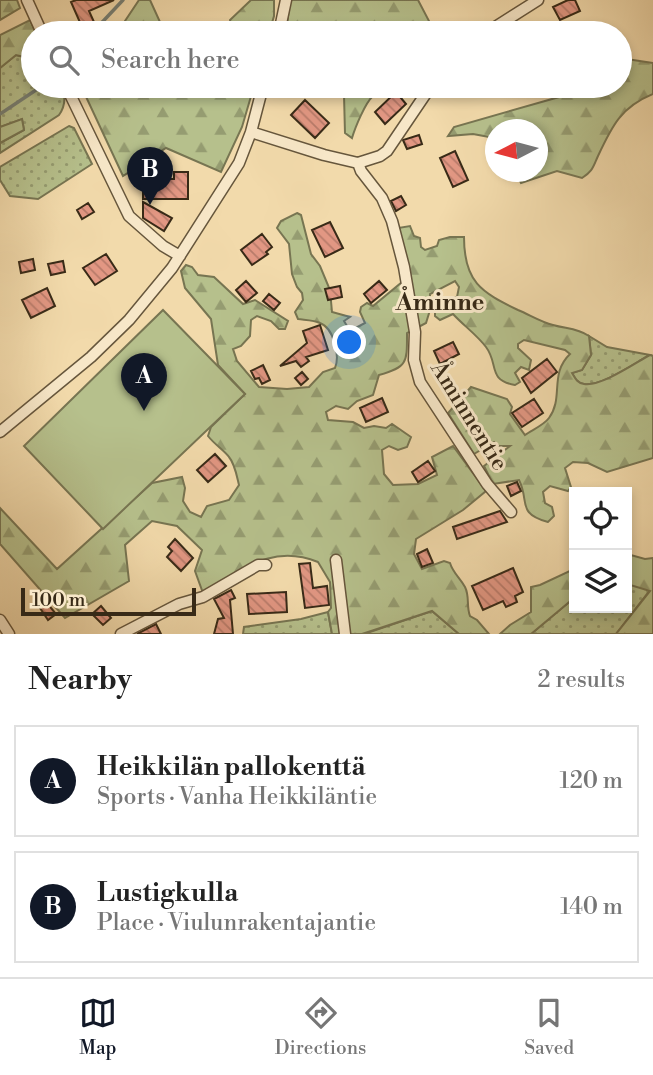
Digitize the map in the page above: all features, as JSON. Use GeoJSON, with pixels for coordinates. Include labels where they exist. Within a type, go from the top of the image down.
{"type":"FeatureCollection","features":[{"type":"Feature","properties":{"kind":"street"},"geometry":{"type":"LineString","coordinates":[[27,0],[37,21]]}},
{"type":"Feature","properties":{"kind":"street"},"geometry":{"type":"LineString","coordinates":[[282,21],[286,0]]}},
{"type":"Feature","properties":{"kind":"street"},"geometry":{"type":"LineString","coordinates":[[505,21],[538,0]]}},
{"type":"Feature","properties":{"kind":"street"},"geometry":{"type":"LineString","coordinates":[[72,98],[128,216],[163,246],[180,256]]}},
{"type":"Feature","properties":{"kind":"street"},"geometry":{"type":"LineString","coordinates":[[0,432],[92,357],[129,320],[173,268],[239,163],[260,98]]}},
{"type":"Feature","properties":{"kind":"street"},"geometry":{"type":"LineString","coordinates":[[251,132],[358,163],[371,160],[387,151],[423,98]]}},
{"type":"Feature","properties":{"kind":"street","name":"Åminnentie"},"geometry":{"type":"LineString","coordinates":[[358,163],[382,198],[392,220],[404,267],[415,332],[414,360],[420,382],[487,484],[511,512]]}},
{"type":"Feature","properties":{"kind":"street"},"geometry":{"type":"LineString","coordinates":[[336,560],[345,634]]}},
{"type":"Feature","properties":{"kind":"street"},"geometry":{"type":"LineString","coordinates":[[121,634],[179,604],[202,597],[258,565],[267,565]]}},
{"type":"Feature","properties":{"kind":"street"},"geometry":{"type":"LineString","coordinates":[[0,620],[9,634]]}},
{"type":"Feature","properties":{"kind":"green space"},"geometry":{"type":"Polygon","coordinates":[[[0,0],[17,0],[20,8],[0,20],[0,0]]]}},
{"type":"Feature","properties":{"kind":"green space"},"geometry":{"type":"Polygon","coordinates":[[[139,0],[150,0],[160,21],[125,21],[139,0]]]}},
{"type":"Feature","properties":{"kind":"green space"},"geometry":{"type":"Polygon","coordinates":[[[251,0],[274,0],[273,21],[230,20],[251,0]]]}},
{"type":"Feature","properties":{"kind":"green space"},"geometry":{"type":"Polygon","coordinates":[[[290,0],[418,0],[429,21],[287,21],[290,0]]]}},
{"type":"Feature","properties":{"kind":"green space"},"geometry":{"type":"Polygon","coordinates":[[[21,24],[21,56],[16,55],[0,68],[0,35],[21,24]]]}},
{"type":"Feature","properties":{"kind":"green space"},"geometry":{"type":"Polygon","coordinates":[[[16,55],[21,56],[21,98],[64,98],[64,104],[59,115],[0,153],[0,143],[24,130],[22,119],[0,127],[0,68],[16,55]]]}},
{"type":"Feature","properties":{"kind":"green space"},"geometry":{"type":"Polygon","coordinates":[[[632,60],[653,63],[653,94],[625,111],[608,135],[592,168],[582,178],[557,171],[548,174],[548,119],[485,119],[485,136],[473,134],[448,136],[454,127],[556,98],[632,98],[632,60]]]}},
{"type":"Feature","properties":{"kind":"green space"},"geometry":{"type":"Polygon","coordinates":[[[87,98],[250,98],[242,127],[221,172],[166,148],[123,176],[87,98]]]}},
{"type":"Feature","properties":{"kind":"green space"},"geometry":{"type":"Polygon","coordinates":[[[344,98],[371,98],[352,138],[345,133],[344,98]]]}},
{"type":"Feature","properties":{"kind":"green space"},"geometry":{"type":"Polygon","coordinates":[[[22,119],[24,130],[0,143],[0,127],[22,119]]]}},
{"type":"Feature","properties":{"kind":"green space"},"geometry":{"type":"Polygon","coordinates":[[[69,126],[74,128],[92,164],[38,199],[10,196],[0,180],[0,167],[69,126]]]}},
{"type":"Feature","properties":{"kind":"green space"},"geometry":{"type":"Polygon","coordinates":[[[297,213],[301,215],[311,254],[320,266],[330,290],[332,312],[350,317],[344,321],[350,331],[365,323],[360,312],[361,307],[367,303],[373,306],[402,282],[398,228],[410,226],[414,236],[420,238],[421,247],[425,250],[437,246],[439,240],[464,237],[467,265],[477,284],[485,291],[505,304],[540,320],[589,336],[591,355],[582,370],[572,373],[580,383],[599,382],[650,355],[653,356],[653,458],[607,472],[588,463],[573,462],[565,468],[571,487],[568,491],[550,486],[543,492],[545,503],[552,507],[554,516],[548,522],[538,519],[528,511],[519,480],[493,484],[484,466],[510,446],[499,446],[494,442],[474,454],[448,413],[471,387],[507,399],[512,407],[510,414],[525,435],[549,418],[556,402],[560,370],[570,354],[565,350],[524,340],[518,344],[518,348],[531,360],[529,370],[521,367],[515,373],[520,382],[515,385],[506,383],[497,375],[490,353],[453,314],[440,320],[435,316],[435,305],[457,297],[459,287],[455,281],[430,294],[430,310],[426,323],[407,333],[404,362],[396,369],[379,375],[373,395],[357,401],[348,409],[336,406],[326,412],[328,420],[353,422],[364,428],[386,428],[392,424],[411,437],[407,447],[398,450],[389,446],[382,450],[384,474],[393,485],[418,484],[437,475],[432,457],[453,446],[486,491],[463,510],[416,539],[414,554],[422,569],[444,561],[450,563],[466,591],[470,616],[489,634],[459,634],[432,611],[362,634],[332,634],[328,612],[331,608],[330,582],[318,562],[301,557],[286,556],[258,562],[203,593],[195,571],[202,550],[177,526],[152,521],[125,545],[129,581],[65,618],[0,544],[0,508],[57,569],[152,483],[182,477],[185,488],[183,501],[190,512],[201,517],[207,506],[229,500],[239,485],[234,467],[227,454],[208,436],[211,427],[245,394],[218,365],[211,319],[185,288],[181,271],[186,265],[192,267],[198,275],[214,277],[243,304],[255,300],[288,321],[285,329],[279,329],[271,321],[257,316],[251,320],[250,336],[241,346],[233,349],[237,361],[259,387],[309,387],[323,372],[335,368],[335,343],[325,326],[315,321],[298,319],[295,312],[303,300],[302,293],[292,274],[289,244],[277,228],[281,221],[297,213]]]}},
{"type":"Feature","properties":{"kind":"green space"},"geometry":{"type":"Polygon","coordinates":[[[163,310],[245,394],[103,529],[24,446],[163,310]]]}},
{"type":"Feature","properties":{"kind":"green space"},"geometry":{"type":"Polygon","coordinates":[[[589,336],[607,347],[650,355],[599,382],[582,383],[576,380],[572,373],[582,370],[591,355],[589,336]]]}},
{"type":"Feature","properties":{"kind":"green space"},"geometry":{"type":"Polygon","coordinates":[[[632,555],[653,558],[653,634],[616,634],[650,591],[632,586],[632,555]]]}},
{"type":"Feature","properties":{"kind":"green space"},"geometry":{"type":"Polygon","coordinates":[[[569,571],[569,602],[531,634],[500,634],[531,612],[531,587],[569,571]]]}},
{"type":"Feature","properties":{"kind":"green space"},"geometry":{"type":"Polygon","coordinates":[[[632,584],[650,590],[616,634],[531,634],[569,602],[569,613],[632,613],[632,584]]]}},
{"type":"Feature","properties":{"kind":"green space"},"geometry":{"type":"Polygon","coordinates":[[[432,611],[459,634],[364,634],[432,611]]]}},
{"type":"Feature","properties":{"kind":"green space"},"geometry":{"type":"Polygon","coordinates":[[[328,612],[332,634],[243,634],[244,627],[301,619],[328,612]]]}},
{"type":"Feature","properties":{"kind":"building"},"geometry":{"type":"Polygon","coordinates":[[[114,0],[89,11],[94,21],[79,21],[71,2],[114,0]]]}},
{"type":"Feature","properties":{"kind":"building"},"geometry":{"type":"Polygon","coordinates":[[[568,0],[575,0],[580,11],[560,20],[553,7],[568,0]]]}},
{"type":"Feature","properties":{"kind":"building"},"geometry":{"type":"Polygon","coordinates":[[[390,98],[401,98],[406,104],[385,124],[375,112],[390,98]]]}},
{"type":"Feature","properties":{"kind":"building"},"geometry":{"type":"Polygon","coordinates":[[[305,100],[329,123],[315,138],[291,115],[305,100]]]}},
{"type":"Feature","properties":{"kind":"building"},"geometry":{"type":"Polygon","coordinates":[[[419,135],[422,144],[407,149],[403,140],[419,135]]]}},
{"type":"Feature","properties":{"kind":"building"},"geometry":{"type":"Polygon","coordinates":[[[455,151],[468,180],[453,187],[440,158],[455,151]]]}},
{"type":"Feature","properties":{"kind":"building"},"geometry":{"type":"Polygon","coordinates":[[[174,172],[188,172],[188,199],[143,199],[143,179],[174,179],[174,172]]]}},
{"type":"Feature","properties":{"kind":"building"},"geometry":{"type":"Polygon","coordinates":[[[401,196],[406,205],[396,211],[391,201],[401,196]]]}},
{"type":"Feature","properties":{"kind":"building"},"geometry":{"type":"Polygon","coordinates":[[[143,202],[172,218],[164,231],[143,218],[143,202]]]}},
{"type":"Feature","properties":{"kind":"building"},"geometry":{"type":"Polygon","coordinates":[[[88,203],[94,212],[82,219],[77,210],[88,203]]]}},
{"type":"Feature","properties":{"kind":"building"},"geometry":{"type":"Polygon","coordinates":[[[330,222],[343,248],[325,257],[312,230],[330,222]]]}},
{"type":"Feature","properties":{"kind":"building"},"geometry":{"type":"Polygon","coordinates":[[[262,234],[272,247],[266,252],[268,254],[252,265],[241,250],[262,234]]]}},
{"type":"Feature","properties":{"kind":"building"},"geometry":{"type":"Polygon","coordinates":[[[106,254],[117,271],[95,285],[83,268],[106,254]]]}},
{"type":"Feature","properties":{"kind":"building"},"geometry":{"type":"Polygon","coordinates":[[[33,259],[35,270],[21,273],[19,262],[33,259]]]}},
{"type":"Feature","properties":{"kind":"building"},"geometry":{"type":"Polygon","coordinates":[[[63,261],[65,272],[51,275],[48,264],[63,261]]]}},
{"type":"Feature","properties":{"kind":"building"},"geometry":{"type":"Polygon","coordinates":[[[246,281],[257,293],[246,302],[236,290],[246,281]]]}},
{"type":"Feature","properties":{"kind":"building"},"geometry":{"type":"Polygon","coordinates":[[[379,281],[387,290],[371,303],[364,294],[379,281]]]}},
{"type":"Feature","properties":{"kind":"building"},"geometry":{"type":"Polygon","coordinates":[[[340,286],[342,297],[328,300],[325,289],[340,286]]]}},
{"type":"Feature","properties":{"kind":"building"},"geometry":{"type":"Polygon","coordinates":[[[47,288],[55,306],[31,318],[22,300],[47,288]]]}},
{"type":"Feature","properties":{"kind":"building"},"geometry":{"type":"Polygon","coordinates":[[[269,294],[280,303],[274,310],[263,301],[269,294]]]}},
{"type":"Feature","properties":{"kind":"building"},"geometry":{"type":"Polygon","coordinates":[[[320,325],[328,350],[306,357],[309,361],[301,367],[296,361],[280,366],[307,343],[303,331],[320,325]]]}},
{"type":"Feature","properties":{"kind":"building"},"geometry":{"type":"Polygon","coordinates":[[[453,342],[459,354],[440,364],[434,351],[453,342]]]}},
{"type":"Feature","properties":{"kind":"building"},"geometry":{"type":"Polygon","coordinates":[[[547,359],[557,372],[531,393],[522,378],[547,359]]]}},
{"type":"Feature","properties":{"kind":"building"},"geometry":{"type":"Polygon","coordinates":[[[263,365],[270,380],[262,384],[259,378],[255,379],[251,371],[263,365]]]}},
{"type":"Feature","properties":{"kind":"building"},"geometry":{"type":"Polygon","coordinates":[[[302,372],[308,379],[301,385],[295,378],[302,372]]]}},
{"type":"Feature","properties":{"kind":"building"},"geometry":{"type":"Polygon","coordinates":[[[382,398],[388,412],[366,422],[360,408],[382,398]]]}},
{"type":"Feature","properties":{"kind":"building"},"geometry":{"type":"Polygon","coordinates":[[[534,399],[543,413],[522,427],[512,413],[534,399]]]}},
{"type":"Feature","properties":{"kind":"building"},"geometry":{"type":"Polygon","coordinates":[[[215,454],[226,466],[208,482],[197,470],[215,454]]]}},
{"type":"Feature","properties":{"kind":"building"},"geometry":{"type":"Polygon","coordinates":[[[428,461],[435,471],[418,482],[412,472],[428,461]]]}},
{"type":"Feature","properties":{"kind":"building"},"geometry":{"type":"Polygon","coordinates":[[[517,482],[521,491],[511,496],[507,486],[517,482]]]}},
{"type":"Feature","properties":{"kind":"building"},"geometry":{"type":"Polygon","coordinates":[[[500,511],[507,522],[457,539],[453,527],[500,511]]]}},
{"type":"Feature","properties":{"kind":"building"},"geometry":{"type":"Polygon","coordinates":[[[175,539],[193,558],[181,571],[167,557],[172,551],[168,547],[175,539]]]}},
{"type":"Feature","properties":{"kind":"building"},"geometry":{"type":"Polygon","coordinates":[[[427,549],[433,563],[422,567],[417,554],[427,549]]]}},
{"type":"Feature","properties":{"kind":"building"},"geometry":{"type":"Polygon","coordinates":[[[310,563],[313,588],[327,586],[329,605],[305,608],[299,564],[310,563]]]}},
{"type":"Feature","properties":{"kind":"building"},"geometry":{"type":"Polygon","coordinates":[[[513,568],[523,592],[515,596],[517,602],[506,607],[503,601],[483,610],[472,586],[513,568]]]}},
{"type":"Feature","properties":{"kind":"building"},"geometry":{"type":"Polygon","coordinates":[[[231,590],[235,598],[230,600],[233,634],[214,634],[218,619],[224,618],[214,599],[231,590]]]}},
{"type":"Feature","properties":{"kind":"building"},"geometry":{"type":"Polygon","coordinates":[[[286,592],[287,612],[249,614],[247,594],[286,592]]]}},
{"type":"Feature","properties":{"kind":"building"},"geometry":{"type":"Polygon","coordinates":[[[47,603],[56,614],[48,620],[40,608],[47,603]]]}},
{"type":"Feature","properties":{"kind":"building"},"geometry":{"type":"Polygon","coordinates":[[[101,606],[111,618],[103,625],[92,614],[101,606]]]}},
{"type":"Feature","properties":{"kind":"building"},"geometry":{"type":"Polygon","coordinates":[[[156,624],[161,634],[137,634],[156,624]]]}},
{"type":"Feature","properties":{"kind":"waterway"},"geometry":{"type":"LineString","coordinates":[[103,21],[123,0]]}},
{"type":"Feature","properties":{"kind":"waterway"},"geometry":{"type":"LineString","coordinates":[[0,114],[24,98]]}},
{"type":"Feature","properties":{"kind":"place","name":"Lustigkulla"},"geometry":{"type":"Point","coordinates":[150,205]}},
{"type":"Feature","properties":{"kind":"place","name":"Heikkilän pallokenttä"},"geometry":{"type":"Point","coordinates":[144,411]}},
{"type":"Feature","properties":{"kind":"district","name":"Åminne"},"geometry":{"type":"Point","coordinates":[440,303]}}]}
